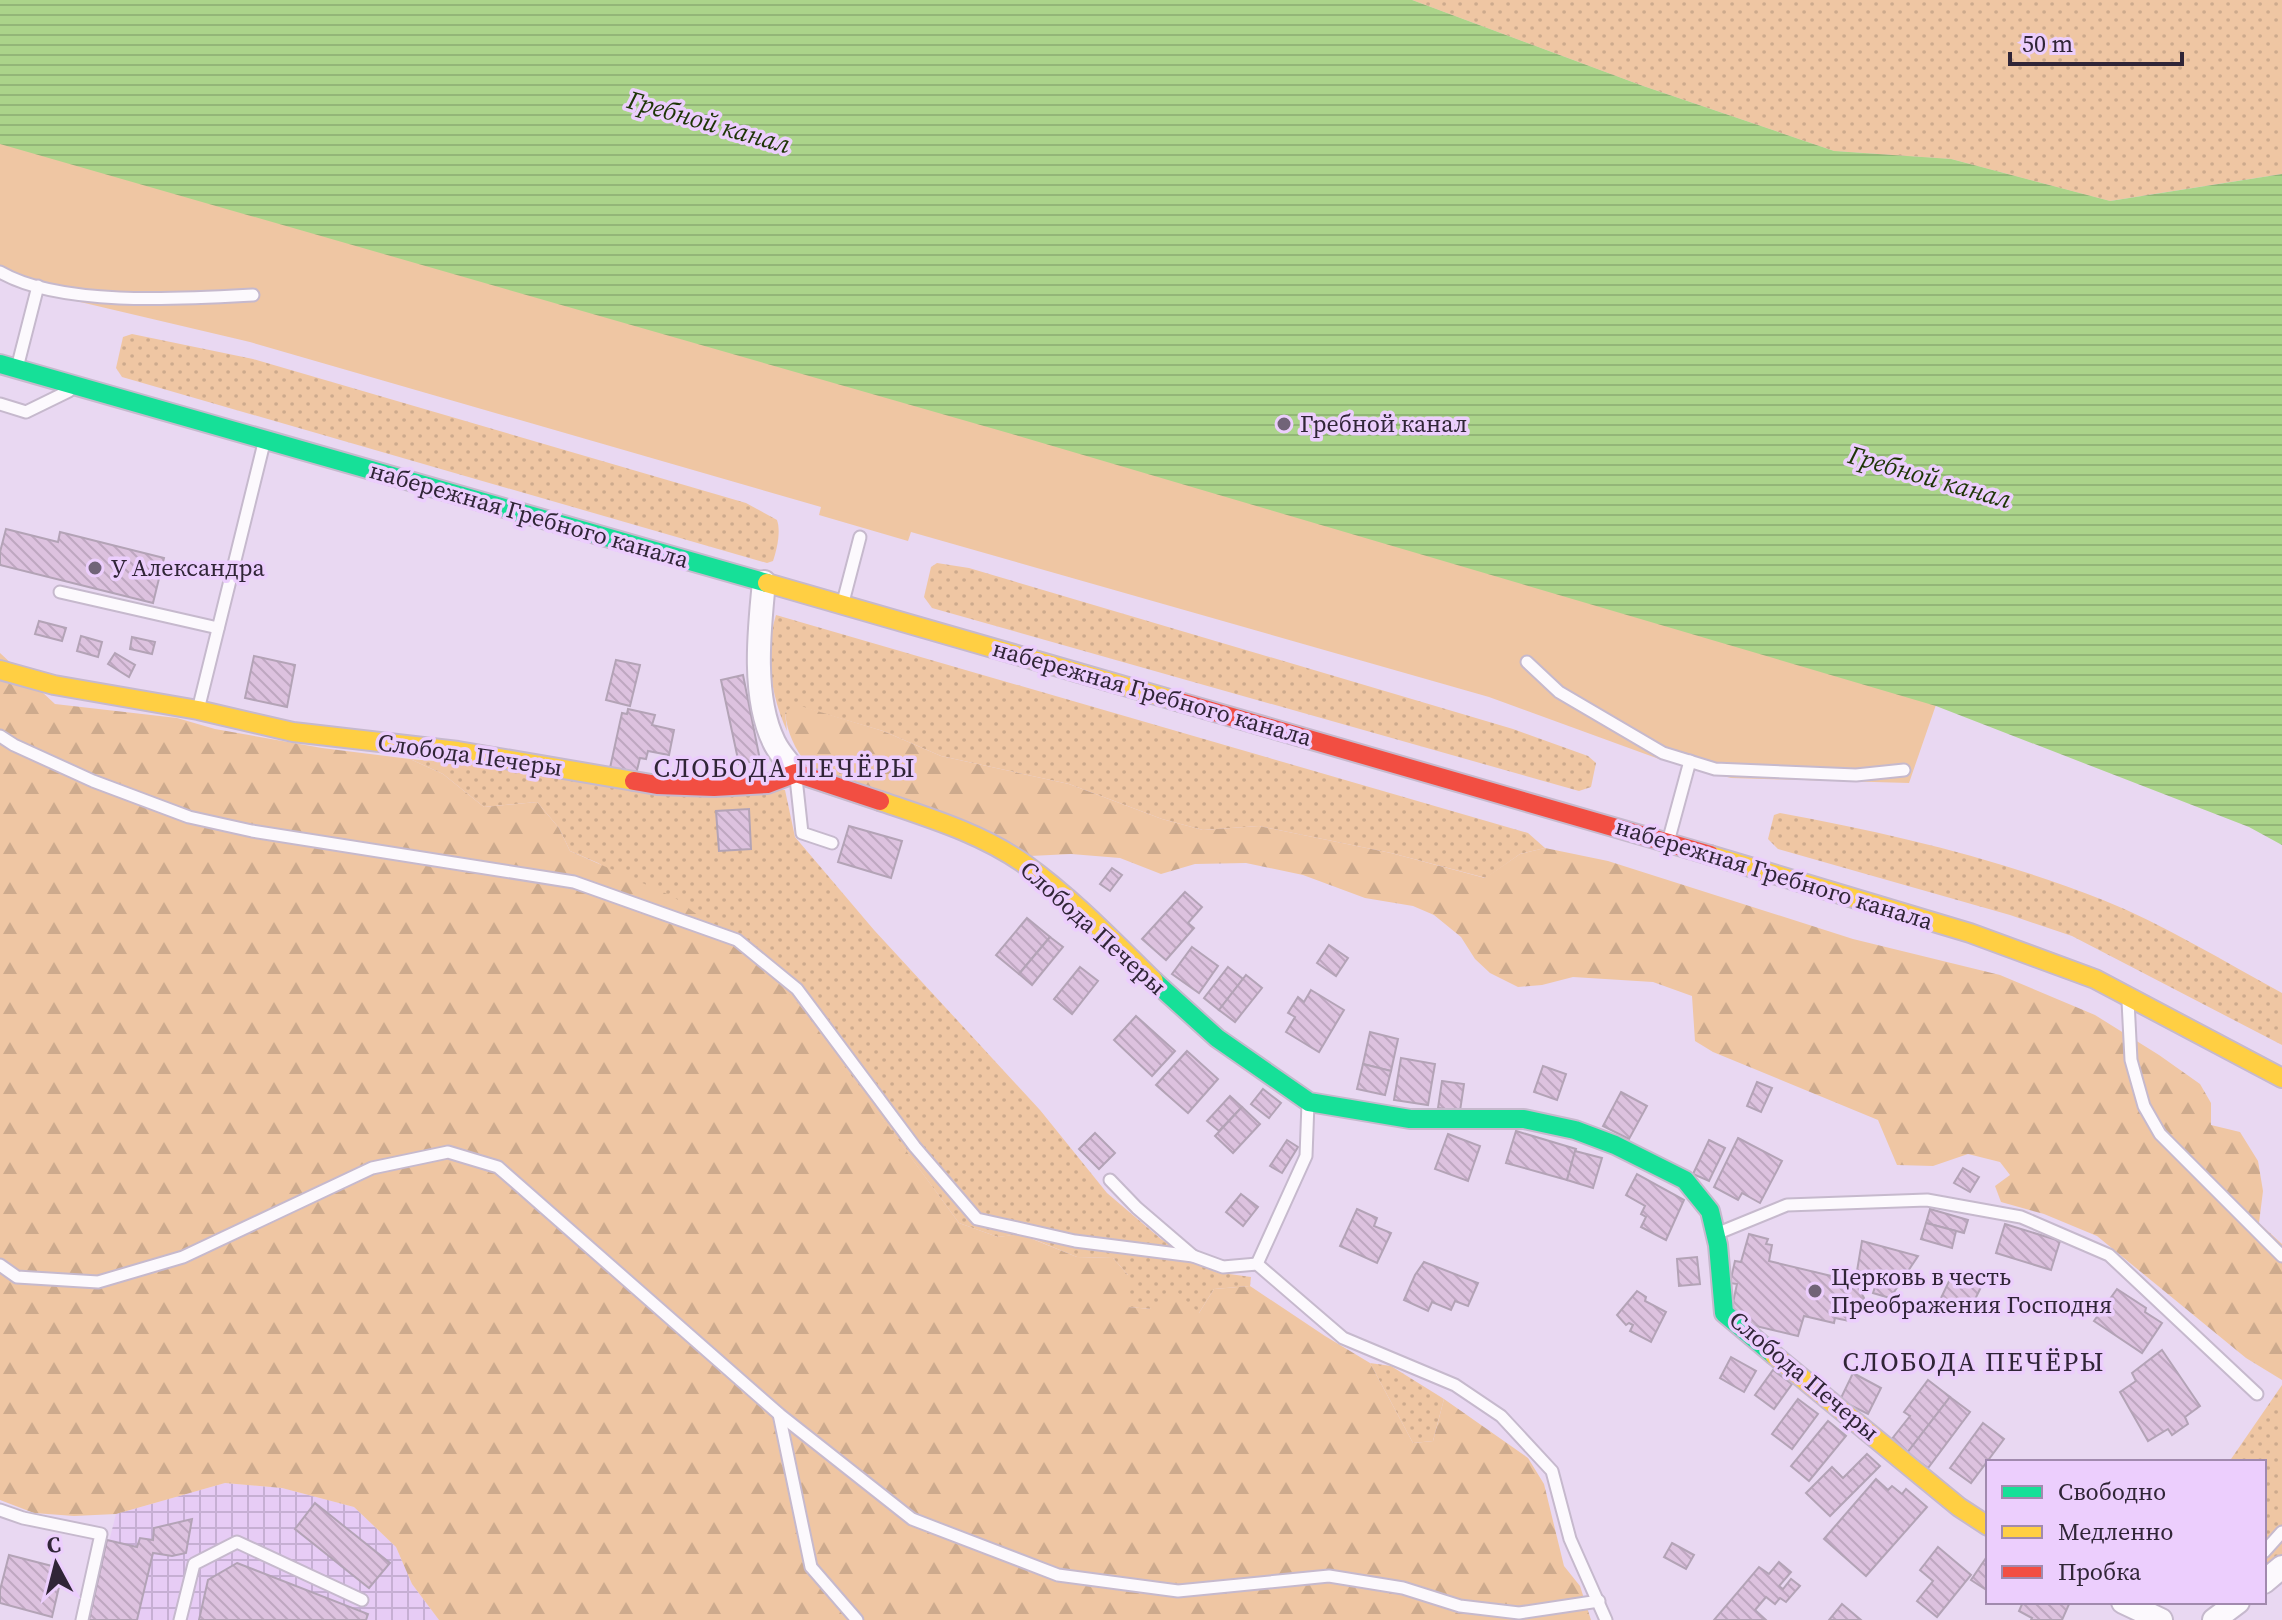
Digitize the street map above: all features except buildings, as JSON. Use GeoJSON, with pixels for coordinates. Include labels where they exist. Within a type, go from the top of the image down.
{"type":"FeatureCollection","features":[{"type":"Feature","properties":{"kind":"street","name":"набережная Гребного канала"},"geometry":{"type":"LineString","coordinates":[[8,367],[1668,842],[1970,933],[2095,979],[2282,1078]]}},
{"type":"Feature","properties":{"kind":"street"},"geometry":{"type":"LineString","coordinates":[[764,582],[758,638],[762,704],[774,742],[796,773]]}},
{"type":"Feature","properties":{"kind":"street","name":"Слобода Печеры"},"geometry":{"type":"LineString","coordinates":[[0,670],[54,685],[198,710],[293,732],[458,751],[657,785],[714,787],[767,784],[796,773],[955,826],[1024,863],[1067,897],[1217,1038],[1309,1102],[1410,1119],[1524,1119],[1575,1130],[1615,1145],[1685,1180],[1710,1211],[1724,1313],[1959,1507],[1986,1525]]}},
{"type":"Feature","properties":{"kind":"street"},"geometry":{"type":"LineString","coordinates":[[2266,1580],[2282,1567]]}},
{"type":"Feature","properties":{"kind":"street"},"geometry":{"type":"LineString","coordinates":[[2127,1604],[2161,1620]]}},
{"type":"Feature","properties":{"kind":"street"},"geometry":{"type":"LineString","coordinates":[[2214,1620],[2235,1604]]}},
{"type":"Feature","properties":{"kind":"lane"},"geometry":{"type":"LineString","coordinates":[[0,272],[64,294],[190,298],[253,295]]}},
{"type":"Feature","properties":{"kind":"lane"},"geometry":{"type":"LineString","coordinates":[[8,367],[38,286]]}},
{"type":"Feature","properties":{"kind":"lane"},"geometry":{"type":"LineString","coordinates":[[0,404],[26,412],[77,386]]}},
{"type":"Feature","properties":{"kind":"lane"},"geometry":{"type":"LineString","coordinates":[[198,710],[265,440]]}},
{"type":"Feature","properties":{"kind":"lane"},"geometry":{"type":"LineString","coordinates":[[842,604],[860,537]]}},
{"type":"Feature","properties":{"kind":"lane"},"geometry":{"type":"LineString","coordinates":[[60,592],[218,628]]}},
{"type":"Feature","properties":{"kind":"lane"},"geometry":{"type":"LineString","coordinates":[[1527,662],[1559,692],[1663,753],[1715,769],[1856,775],[1904,770]]}},
{"type":"Feature","properties":{"kind":"lane"},"geometry":{"type":"LineString","coordinates":[[0,736],[93,781],[189,817],[252,831],[574,882],[737,940],[797,989],[915,1147],[977,1219],[1075,1241],[1193,1256],[1223,1267],[1257,1264],[1343,1338],[1455,1385],[1501,1416],[1552,1471],[1570,1539],[1606,1620]]}},
{"type":"Feature","properties":{"kind":"lane"},"geometry":{"type":"LineString","coordinates":[[1668,842],[1690,761]]}},
{"type":"Feature","properties":{"kind":"lane"},"geometry":{"type":"LineString","coordinates":[[796,773],[802,833],[832,843]]}},
{"type":"Feature","properties":{"kind":"lane"},"geometry":{"type":"LineString","coordinates":[[2127,996],[2131,1060],[2144,1106],[2160,1134],[2282,1256]]}},
{"type":"Feature","properties":{"kind":"lane"},"geometry":{"type":"LineString","coordinates":[[1257,1264],[1306,1156],[1309,1102]]}},
{"type":"Feature","properties":{"kind":"lane"},"geometry":{"type":"LineString","coordinates":[[0,1265],[17,1277],[98,1282],[183,1257],[372,1168],[448,1152],[498,1167],[779,1414],[912,1519],[1058,1575],[1178,1591],[1329,1576],[1403,1588],[1460,1606],[1519,1613],[1599,1601]]}},
{"type":"Feature","properties":{"kind":"lane"},"geometry":{"type":"LineString","coordinates":[[1110,1180],[1137,1208],[1193,1256]]}},
{"type":"Feature","properties":{"kind":"lane"},"geometry":{"type":"LineString","coordinates":[[1715,1235],[1787,1205],[1927,1200],[2021,1217],[2109,1255],[2257,1394]]}},
{"type":"Feature","properties":{"kind":"lane"},"geometry":{"type":"LineString","coordinates":[[779,1414],[811,1567],[857,1620]]}},
{"type":"Feature","properties":{"kind":"lane"},"geometry":{"type":"LineString","coordinates":[[0,1510],[23,1518],[101,1534],[82,1620]]}},
{"type":"Feature","properties":{"kind":"lane"},"geometry":{"type":"LineString","coordinates":[[2266,1550],[2282,1532]]}},
{"type":"Feature","properties":{"kind":"lane"},"geometry":{"type":"LineString","coordinates":[[180,1620],[194,1564],[237,1542],[362,1600]]}},
{"type":"Feature","properties":{"kind":"shaded area"},"geometry":{"type":"Polygon","coordinates":[[[225,1483],[282,1488],[354,1507],[396,1547],[412,1584],[439,1620],[89,1620],[116,1514],[225,1483]]]}},
{"type":"Feature","properties":{"kind":"green space","name":"Гребной канал"},"geometry":{"type":"Polygon","coordinates":[[[0,0],[1412,0],[1643,86],[1834,151],[1951,159],[2110,201],[1909,783],[1731,778],[1659,759],[1489,697],[911,532],[908,541],[819,515],[821,507],[250,342],[0,280],[0,0]]]}},
{"type":"Feature","properties":{"kind":"green space"},"geometry":{"type":"Polygon","coordinates":[[[1412,0],[2282,0],[2282,174],[2110,201],[1951,159],[1834,151],[1643,86],[1412,0]]]}},
{"type":"Feature","properties":{"kind":"green space"},"geometry":{"type":"Polygon","coordinates":[[[132,334],[253,359],[746,503],[777,520],[779,535],[773,561],[767,563],[122,377],[116,368],[123,337],[132,334]]]}},
{"type":"Feature","properties":{"kind":"green space"},"geometry":{"type":"Polygon","coordinates":[[[937,563],[969,568],[1513,729],[1588,756],[1596,763],[1591,787],[1579,791],[932,608],[924,597],[931,567],[937,563]]]}},
{"type":"Feature","properties":{"kind":"green space"},"geometry":{"type":"Polygon","coordinates":[[[776,615],[1528,833],[1545,848],[1520,854],[1486,878],[1391,853],[1259,826],[1203,830],[1162,819],[1069,784],[941,756],[883,731],[795,705],[785,713],[787,731],[771,674],[770,644],[776,615]]]}},
{"type":"Feature","properties":{"kind":"green space"},"geometry":{"type":"Polygon","coordinates":[[[0,653],[55,704],[177,718],[215,729],[322,748],[410,759],[443,774],[484,807],[537,802],[559,828],[570,851],[674,897],[758,961],[801,1007],[959,1223],[998,1237],[1020,1234],[1077,1257],[1113,1258],[1128,1275],[1128,1307],[1151,1309],[1177,1292],[1199,1313],[1214,1289],[1250,1286],[1370,1363],[1413,1443],[1433,1441],[1444,1399],[1528,1458],[1544,1484],[1564,1566],[1580,1586],[1591,1620],[439,1620],[412,1584],[396,1547],[354,1507],[282,1488],[225,1483],[116,1514],[74,1516],[34,1513],[0,1500],[0,653]]]}},
{"type":"Feature","properties":{"kind":"green space"},"geometry":{"type":"Polygon","coordinates":[[[794,704],[883,731],[941,756],[1069,784],[1162,819],[1203,830],[1259,826],[1391,853],[1485,878],[1520,854],[1545,848],[1608,861],[1853,939],[2000,975],[2095,1015],[2200,1084],[2211,1103],[2211,1125],[2240,1132],[2258,1161],[2263,1191],[2259,1223],[2282,1244],[2282,1380],[2246,1358],[2097,1236],[2044,1214],[2001,1202],[1995,1186],[2010,1175],[2000,1162],[1968,1154],[1933,1166],[1897,1165],[1878,1120],[1713,1052],[1695,1041],[1692,996],[1653,982],[1573,977],[1518,987],[1490,973],[1475,959],[1461,937],[1434,915],[1413,906],[1365,898],[1303,875],[1246,863],[1195,864],[1161,874],[1120,858],[1071,854],[1030,856],[814,773],[791,738],[785,713],[794,704]]]}},
{"type":"Feature","properties":{"kind":"green space"},"geometry":{"type":"Polygon","coordinates":[[[410,759],[785,790],[795,837],[874,930],[1040,1110],[1107,1193],[1161,1239],[1215,1272],[1251,1277],[1250,1286],[1214,1289],[1199,1313],[1128,1307],[1128,1275],[1113,1258],[1077,1257],[1021,1234],[998,1237],[959,1223],[801,1008],[758,961],[598,863],[570,851],[559,828],[537,802],[484,807],[443,774],[410,759]]]}},
{"type":"Feature","properties":{"kind":"green space"},"geometry":{"type":"Polygon","coordinates":[[[1780,813],[1862,829],[1984,860],[2064,885],[2126,910],[2282,993],[2282,1045],[2072,936],[2010,915],[1778,849],[1768,839],[1774,815],[1780,813]]]}},
{"type":"Feature","properties":{"kind":"green space"},"geometry":{"type":"Polygon","coordinates":[[[1370,1363],[1391,1366],[1444,1399],[1433,1441],[1413,1443],[1370,1363]]]}},
{"type":"Feature","properties":{"kind":"green space"},"geometry":{"type":"Polygon","coordinates":[[[2282,1385],[2282,1555],[2266,1569],[2266,1460],[2230,1460],[2282,1385]]]}},
{"type":"Feature","properties":{"kind":"water","name":"Гребной канал"},"geometry":{"type":"Polygon","coordinates":[[[0,0],[1412,0],[1643,86],[1834,151],[1951,159],[2110,201],[2282,174],[2282,845],[2249,827],[1936,706],[1022,437],[0,144],[0,0]]]}},
{"type":"Feature","properties":{"kind":"traffic: fast"},"geometry":{"type":"LineString","coordinates":[[0,364],[767,583]]}},
{"type":"Feature","properties":{"kind":"traffic: fast"},"geometry":{"type":"LineString","coordinates":[[1154,981],[1217,1038],[1309,1102],[1410,1119],[1524,1119],[1575,1130],[1615,1145],[1685,1180],[1710,1211],[1718,1245],[1724,1313],[1774,1355]]}},
{"type":"Feature","properties":{"kind":"traffic: slow"},"geometry":{"type":"LineString","coordinates":[[767,583],[1180,702]]}},
{"type":"Feature","properties":{"kind":"traffic: slow"},"geometry":{"type":"LineString","coordinates":[[0,670],[54,685],[198,710],[293,732],[458,751],[634,781]]}},
{"type":"Feature","properties":{"kind":"traffic: slow"},"geometry":{"type":"LineString","coordinates":[[880,801],[956,828],[992,844],[1026,865],[1076,906],[1154,981]]}},
{"type":"Feature","properties":{"kind":"traffic: slow"},"geometry":{"type":"LineString","coordinates":[[1710,855],[1970,933],[2095,979],[2282,1078]]}},
{"type":"Feature","properties":{"kind":"traffic: slow"},"geometry":{"type":"LineString","coordinates":[[1774,1355],[1959,1507],[1986,1525]]}},
{"type":"Feature","properties":{"kind":"traffic: jam"},"geometry":{"type":"LineString","coordinates":[[1180,702],[1710,855]]}},
{"type":"Feature","properties":{"kind":"traffic: jam"},"geometry":{"type":"LineString","coordinates":[[634,781],[714,787],[767,784],[796,773],[880,801]]}},
{"type":"Feature","properties":{"kind":"place","name":"Гребной канал"},"geometry":{"type":"Point","coordinates":[1284,424]}},
{"type":"Feature","properties":{"kind":"place","name":"У Александра"},"geometry":{"type":"Point","coordinates":[95,568]}},
{"type":"Feature","properties":{"kind":"place","name":"Церковь в честь Преображения Господня"},"geometry":{"type":"Point","coordinates":[1815,1291]}},
{"type":"Feature","properties":{"kind":"district","name":"СЛОБОДА ПЕЧЁРЫ"},"geometry":{"type":"Point","coordinates":[785,768]}},
{"type":"Feature","properties":{"kind":"district","name":"СЛОБОДА ПЕЧЁРЫ"},"geometry":{"type":"Point","coordinates":[1974,1362]}}]}
